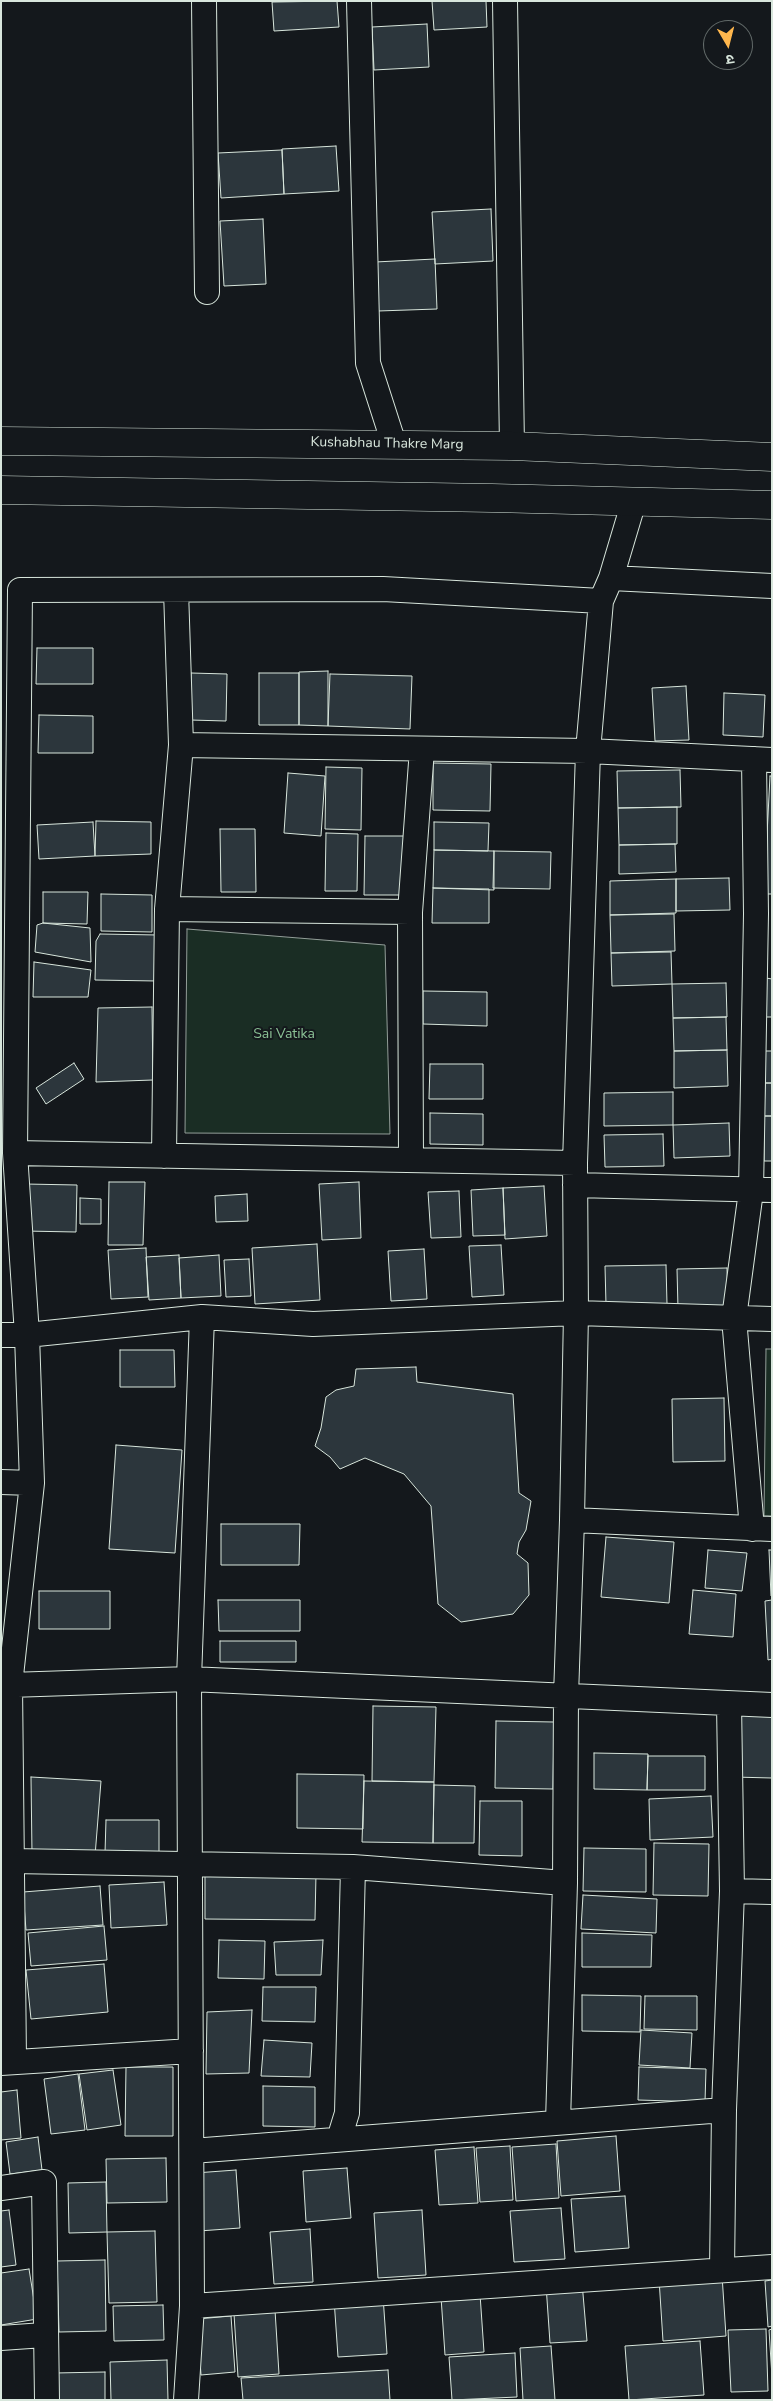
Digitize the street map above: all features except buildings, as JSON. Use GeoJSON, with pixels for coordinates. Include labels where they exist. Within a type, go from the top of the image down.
{"type":"FeatureCollection","features":[{"type":"Feature","properties":{"kind":"main road","name":"Kushabhau Thakre Marg"},"geometry":{"type":"LineString","coordinates":[[1,440],[512,446],[772,457]]}},
{"type":"Feature","properties":{"kind":"main road"},"geometry":{"type":"LineString","coordinates":[[1,490],[772,505]]}},
{"type":"Feature","properties":{"kind":"street"},"geometry":{"type":"LineString","coordinates":[[204,1],[208,292]]}},
{"type":"Feature","properties":{"kind":"street"},"geometry":{"type":"LineString","coordinates":[[359,1],[368,363],[394,444]]}},
{"type":"Feature","properties":{"kind":"street"},"geometry":{"type":"LineString","coordinates":[[505,1],[512,446]]}},
{"type":"Feature","properties":{"kind":"street"},"geometry":{"type":"LineString","coordinates":[[558,2122],[565,1883],[566,1696],[576,1313],[575,1174],[588,751],[600,601],[611,578],[634,501]]}},
{"type":"Feature","properties":{"kind":"street"},"geometry":{"type":"LineString","coordinates":[[611,578],[772,586]]}},
{"type":"Feature","properties":{"kind":"street"},"geometry":{"type":"LineString","coordinates":[[191,2051],[8,2062],[12,1861],[10,1685],[32,1483],[27,1335],[15,1153],[11,589],[383,589],[600,601]]}},
{"type":"Feature","properties":{"kind":"street"},"geometry":{"type":"LineString","coordinates":[[164,1156],[167,909],[181,745],[176,590]]}},
{"type":"Feature","properties":{"kind":"street"},"geometry":{"type":"LineString","coordinates":[[181,745],[588,751],[763,759],[764,914],[761,1190],[734,1318],[762,1529],[572,1520]]}},
{"type":"Feature","properties":{"kind":"street"},"geometry":{"type":"LineString","coordinates":[[410,1160],[410,912],[422,748]]}},
{"type":"Feature","properties":{"kind":"street"},"geometry":{"type":"LineString","coordinates":[[167,909],[410,912]]}},
{"type":"Feature","properties":{"kind":"street"},"geometry":{"type":"LineString","coordinates":[[15,1153],[410,1160],[761,1190]]}},
{"type":"Feature","properties":{"kind":"street"},"geometry":{"type":"LineString","coordinates":[[1,1335],[27,1335],[202,1317],[313,1324],[576,1313],[772,1319]]}},
{"type":"Feature","properties":{"kind":"street"},"geometry":{"type":"LineString","coordinates":[[186,2400],[192,2306],[188,1864],[189,1678],[202,1317]]}},
{"type":"Feature","properties":{"kind":"street"},"geometry":{"type":"LineString","coordinates":[[1,1482],[32,1483]]}},
{"type":"Feature","properties":{"kind":"street"},"geometry":{"type":"LineString","coordinates":[[10,1685],[189,1678],[772,1705]]}},
{"type":"Feature","properties":{"kind":"street"},"geometry":{"type":"LineString","coordinates":[[722,2270],[724,2110],[732,1891],[729,1704]]}},
{"type":"Feature","properties":{"kind":"street"},"geometry":{"type":"LineString","coordinates":[[12,1861],[353,1867],[565,1883]]}},
{"type":"Feature","properties":{"kind":"street"},"geometry":{"type":"LineString","coordinates":[[340,2139],[347,2113],[353,1867]]}},
{"type":"Feature","properties":{"kind":"street"},"geometry":{"type":"LineString","coordinates":[[732,1891],[772,1892]]}},
{"type":"Feature","properties":{"kind":"street"},"geometry":{"type":"LineString","coordinates":[[192,2151],[724,2110]]}},
{"type":"Feature","properties":{"kind":"street"},"geometry":{"type":"LineString","coordinates":[[1,2188],[44,2182],[44,2335],[47,2400]]}},
{"type":"Feature","properties":{"kind":"street"},"geometry":{"type":"LineString","coordinates":[[192,2306],[772,2267]]}},
{"type":"Feature","properties":{"kind":"street"},"geometry":{"type":"LineString","coordinates":[[1,2338],[44,2335]]}},
{"type":"Feature","properties":{"kind":"green space","name":"Sai Vatika"},"geometry":{"type":"Polygon","coordinates":[[[187,929],[385,945],[390,1134],[185,1133],[187,929]]]}},
{"type":"Feature","properties":{"kind":"green space"},"geometry":{"type":"Polygon","coordinates":[[[766,1349],[772,1349],[772,1516],[764,1516],[766,1349]]]}}]}
